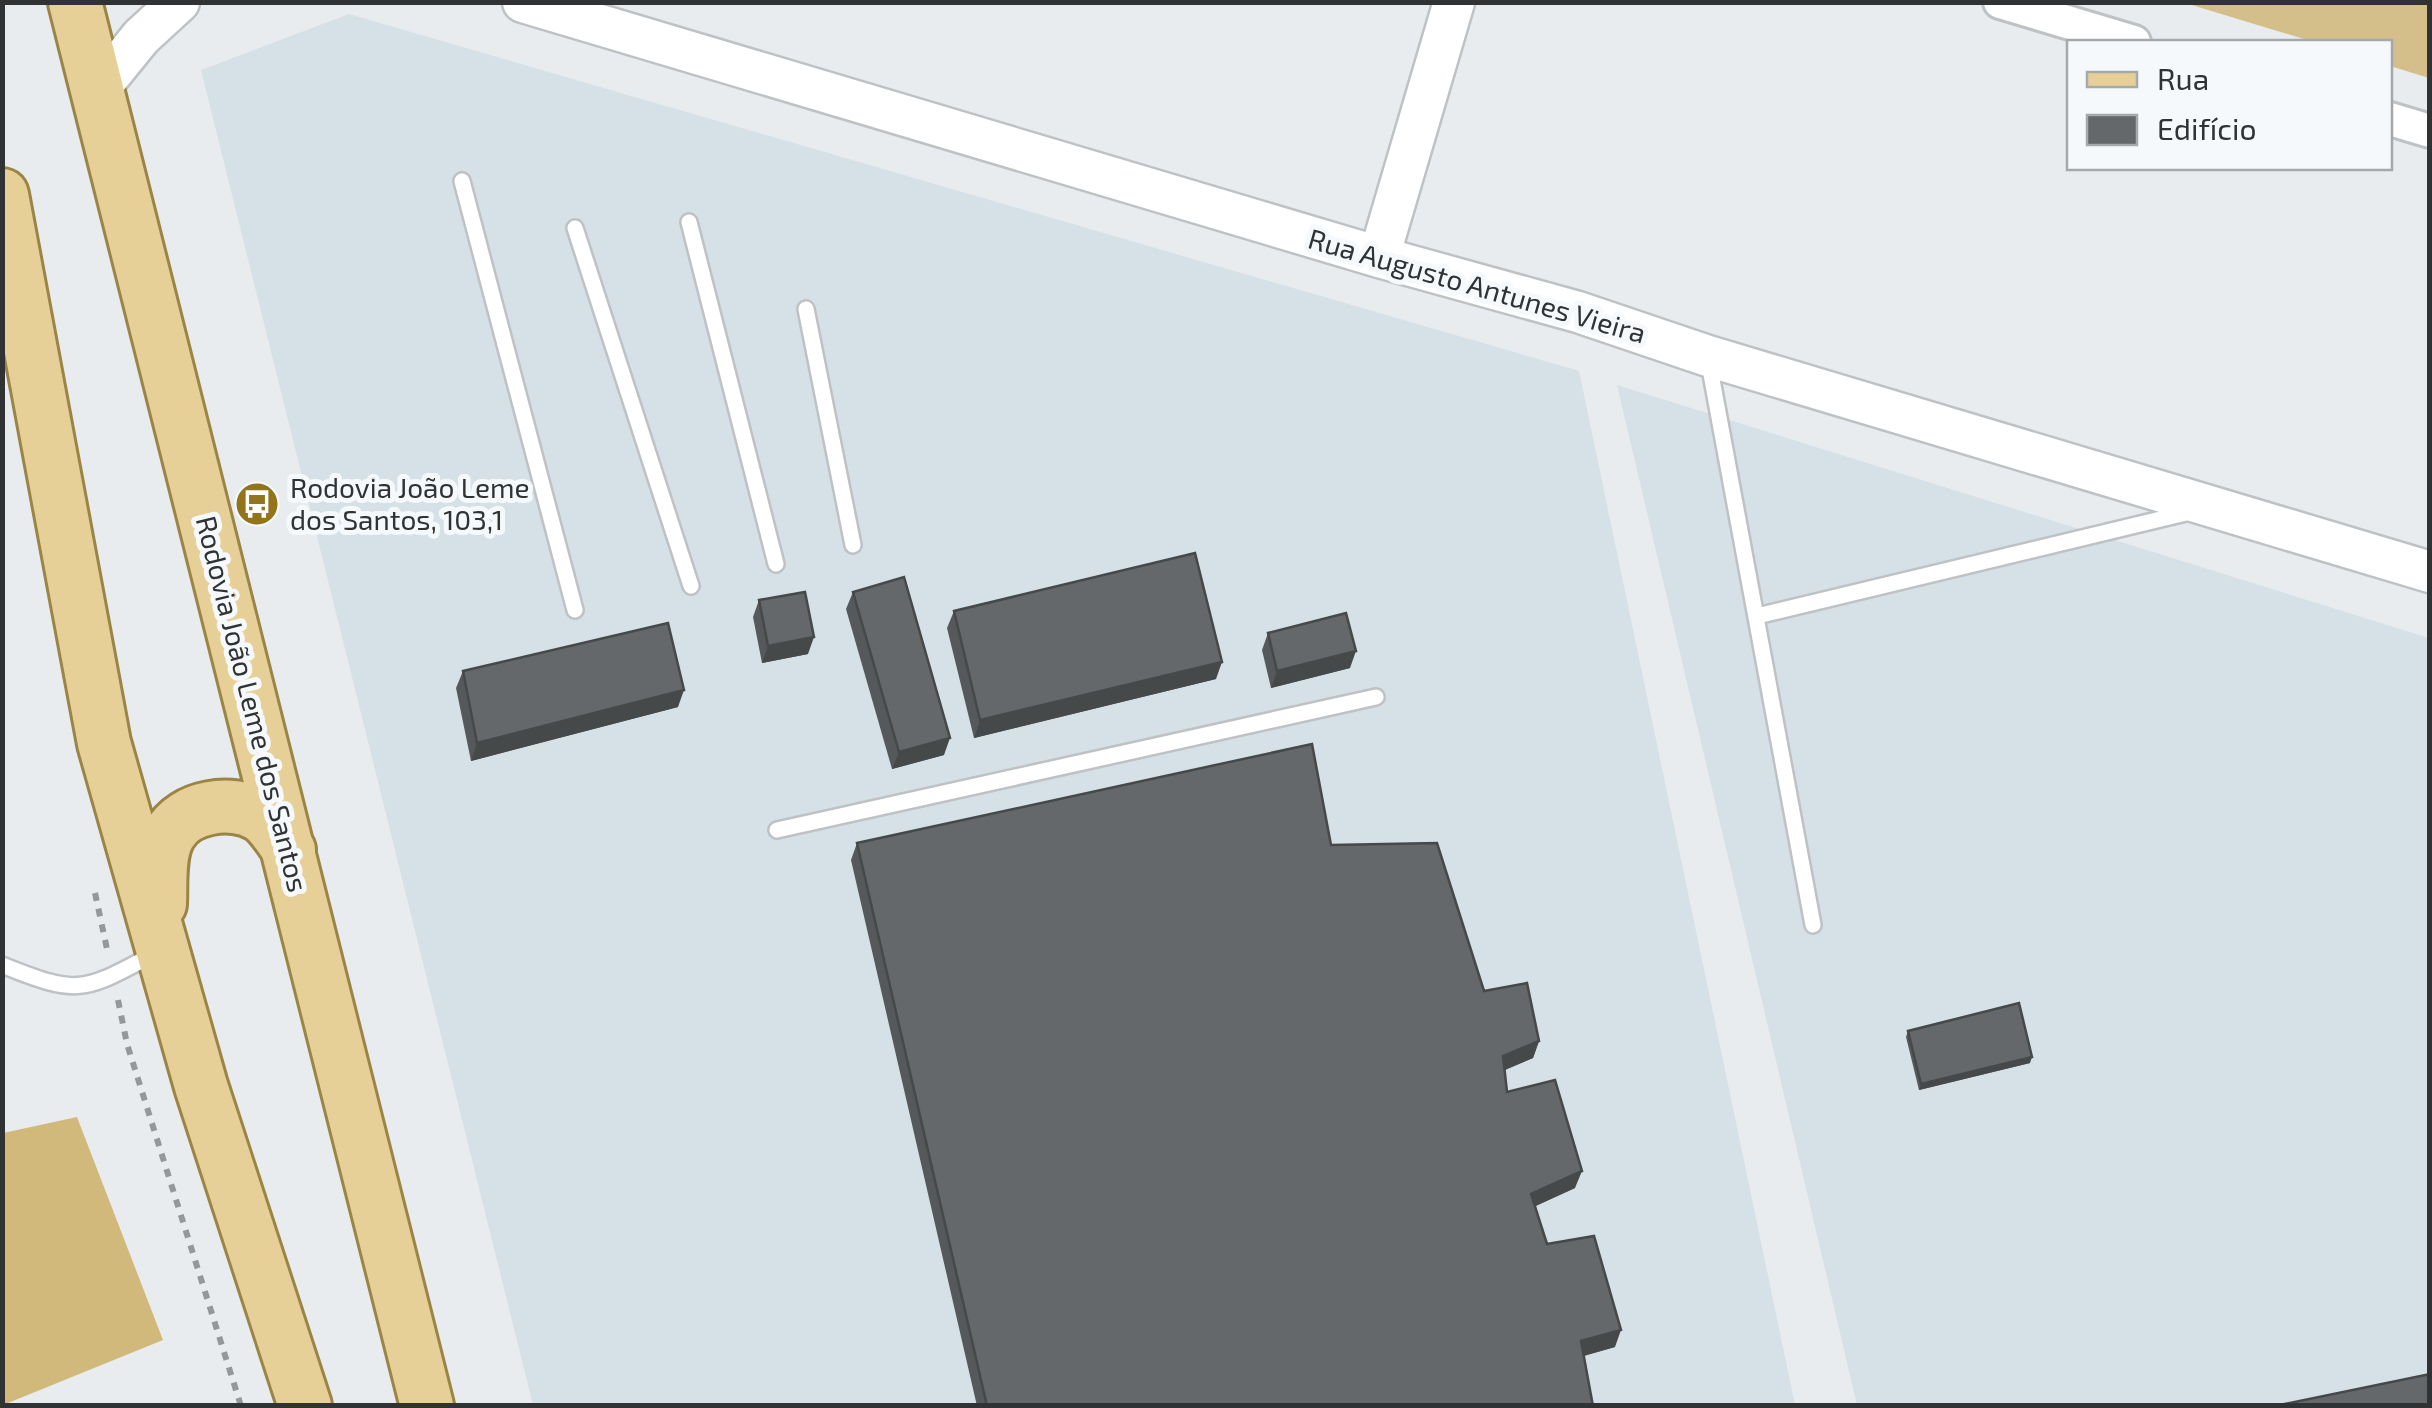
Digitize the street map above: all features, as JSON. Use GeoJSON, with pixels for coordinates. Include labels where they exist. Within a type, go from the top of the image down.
{"type":"FeatureCollection","features":[{"type":"Feature","properties":{"kind":"main road","name":"Rodovia João Leme dos Santos"},"geometry":{"type":"LineString","coordinates":[[75,2],[427,1406]]}},
{"type":"Feature","properties":{"kind":"main road"},"geometry":{"type":"LineString","coordinates":[[2,195],[104,743],[201,1086],[305,1406]]}},
{"type":"Feature","properties":{"kind":"main road"},"geometry":{"type":"LineString","coordinates":[[164,950],[161,866],[168,835],[187,814],[228,806],[260,815],[289,850]]}},
{"type":"Feature","properties":{"kind":"street"},"geometry":{"type":"LineString","coordinates":[[98,90],[141,37],[179,2]]}},
{"type":"Feature","properties":{"kind":"street","name":"Rua Augusto Antunes Vieira"},"geometry":{"type":"LineString","coordinates":[[524,2],[1378,257],[1578,312],[1708,356],[2430,572]]}},
{"type":"Feature","properties":{"kind":"street"},"geometry":{"type":"LineString","coordinates":[[1378,257],[1454,2]]}},
{"type":"Feature","properties":{"kind":"street"},"geometry":{"type":"LineString","coordinates":[[2000,2],[2127,40]]}},
{"type":"Feature","properties":{"kind":"street"},"geometry":{"type":"LineString","coordinates":[[2392,120],[2430,130]]}},
{"type":"Feature","properties":{"kind":"lane"},"geometry":{"type":"LineString","coordinates":[[462,181],[575,610]]}},
{"type":"Feature","properties":{"kind":"lane"},"geometry":{"type":"LineString","coordinates":[[689,222],[776,564]]}},
{"type":"Feature","properties":{"kind":"lane"},"geometry":{"type":"LineString","coordinates":[[575,228],[692,586]]}},
{"type":"Feature","properties":{"kind":"lane"},"geometry":{"type":"LineString","coordinates":[[806,309],[853,545]]}},
{"type":"Feature","properties":{"kind":"lane"},"geometry":{"type":"LineString","coordinates":[[1708,356],[1813,925]]}},
{"type":"Feature","properties":{"kind":"lane"},"geometry":{"type":"LineString","coordinates":[[1757,616],[2213,506]]}},
{"type":"Feature","properties":{"kind":"lane"},"geometry":{"type":"LineString","coordinates":[[777,830],[1376,696]]}},
{"type":"Feature","properties":{"kind":"lane"},"geometry":{"type":"LineString","coordinates":[[2,965],[74,990],[92,986],[164,950]]}},
{"type":"Feature","properties":{"kind":"shaded area"},"geometry":{"type":"Polygon","coordinates":[[[2185,3],[2429,3],[2429,78],[2392,67],[2392,40],[2307,40],[2185,3]]]}},
{"type":"Feature","properties":{"kind":"shaded area"},"geometry":{"type":"Polygon","coordinates":[[[349,14],[1579,371],[1795,1405],[533,1405],[201,70],[349,14]]]}},
{"type":"Feature","properties":{"kind":"shaded area"},"geometry":{"type":"Polygon","coordinates":[[[1617,385],[2429,638],[2429,1405],[1857,1405],[1617,385]]]}},
{"type":"Feature","properties":{"kind":"shaded area"},"geometry":{"type":"Polygon","coordinates":[[[77,1117],[163,1340],[3,1405],[3,1133],[77,1117]]]}},
{"type":"Feature","properties":{"kind":"building"},"geometry":{"type":"Polygon","coordinates":[[[1195,553],[1222,662],[980,720],[954,611],[1195,553]]]}},
{"type":"Feature","properties":{"kind":"building"},"geometry":{"type":"Polygon","coordinates":[[[904,577],[950,738],[899,752],[853,592],[904,577]]]}},
{"type":"Feature","properties":{"kind":"building"},"geometry":{"type":"Polygon","coordinates":[[[805,592],[814,637],[768,646],[759,600],[805,592]]]}},
{"type":"Feature","properties":{"kind":"building"},"geometry":{"type":"Polygon","coordinates":[[[1346,613],[1356,651],[1277,671],[1268,633],[1346,613]]]}},
{"type":"Feature","properties":{"kind":"building"},"geometry":{"type":"Polygon","coordinates":[[[668,623],[684,690],[477,743],[463,671],[668,623]]]}},
{"type":"Feature","properties":{"kind":"building"},"geometry":{"type":"Polygon","coordinates":[[[1312,744],[1331,845],[1437,843],[1484,991],[1527,983],[1539,1041],[1503,1056],[1507,1092],[1555,1080],[1582,1171],[1531,1194],[1547,1244],[1594,1236],[1621,1330],[1581,1341],[1593,1406],[987,1406],[857,843],[1312,744]]]}},
{"type":"Feature","properties":{"kind":"building"},"geometry":{"type":"Polygon","coordinates":[[[2019,1003],[2032,1057],[1921,1084],[1908,1031],[2019,1003]]]}},
{"type":"Feature","properties":{"kind":"building"},"geometry":{"type":"Polygon","coordinates":[[[2430,1374],[2430,1406],[2275,1406],[2430,1374]]]}},
{"type":"Feature","properties":{"kind":"place","name":"Rodovia João Leme dos Santos, 103,1"},"geometry":{"type":"Point","coordinates":[257,504]}}]}
